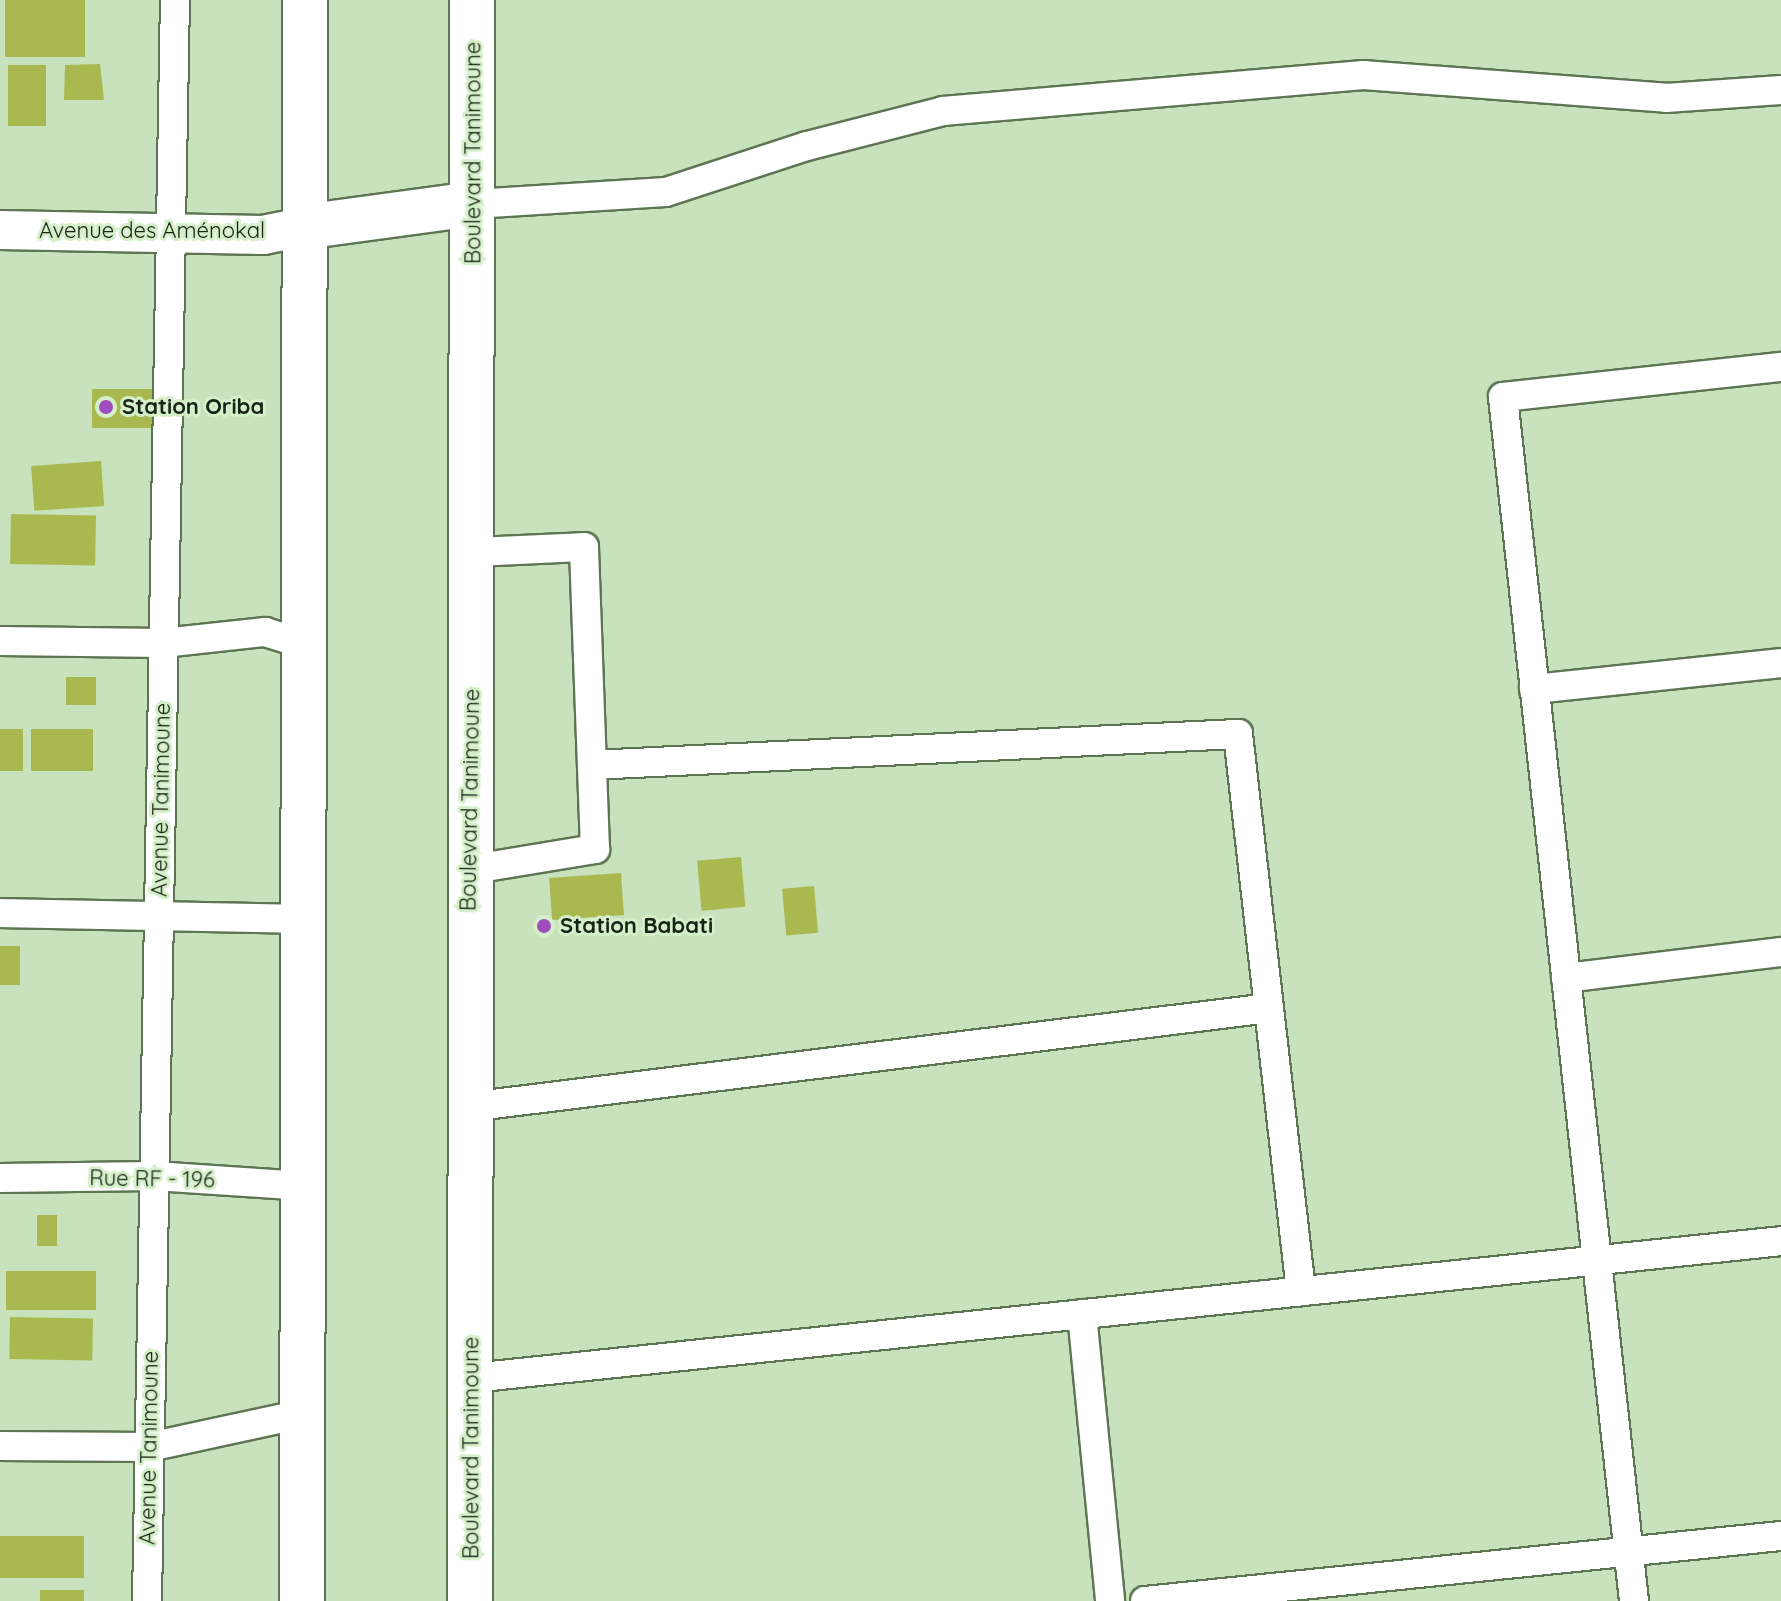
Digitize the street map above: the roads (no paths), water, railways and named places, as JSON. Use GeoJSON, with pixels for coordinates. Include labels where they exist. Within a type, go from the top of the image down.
{"type":"FeatureCollection","features":[{"type":"Feature","properties":{"kind":"main road"},"geometry":{"type":"LineString","coordinates":[[302,1601],[306,919],[305,0]]}},
{"type":"Feature","properties":{"kind":"main road","name":"Boulevard Tanimoune"},"geometry":{"type":"LineString","coordinates":[[470,1601],[472,1378],[468,870],[473,552],[472,0]]}},
{"type":"Feature","properties":{"kind":"main road"},"geometry":{"type":"LineString","coordinates":[[303,227],[474,204]]}},
{"type":"Feature","properties":{"kind":"main road","name":"Avenue des Aménokal"},"geometry":{"type":"LineString","coordinates":[[0,230],[263,235],[303,227]]}},
{"type":"Feature","properties":{"kind":"street","name":"Avenue Tanimoune"},"geometry":{"type":"LineString","coordinates":[[147,1601],[175,0]]}},
{"type":"Feature","properties":{"kind":"street"},"geometry":{"type":"LineString","coordinates":[[474,204],[666,192],[807,146],[943,111],[975,108],[1363,75],[1666,98],[1781,90]]}},
{"type":"Feature","properties":{"kind":"street"},"geometry":{"type":"LineString","coordinates":[[1634,1601],[1503,397],[1781,367]]}},
{"type":"Feature","properties":{"kind":"street"},"geometry":{"type":"LineString","coordinates":[[468,870],[595,849],[584,547],[473,552]]}},
{"type":"Feature","properties":{"kind":"street"},"geometry":{"type":"LineString","coordinates":[[0,641],[163,643],[265,632],[294,641],[305,628]]}},
{"type":"Feature","properties":{"kind":"street"},"geometry":{"type":"LineString","coordinates":[[1534,689],[1781,663]]}},
{"type":"Feature","properties":{"kind":"street"},"geometry":{"type":"LineString","coordinates":[[592,765],[1238,734],[1301,1291]]}},
{"type":"Feature","properties":{"kind":"street"},"geometry":{"type":"LineString","coordinates":[[0,913],[306,919]]}},
{"type":"Feature","properties":{"kind":"street"},"geometry":{"type":"LineString","coordinates":[[1566,978],[1781,952]]}},
{"type":"Feature","properties":{"kind":"street"},"geometry":{"type":"LineString","coordinates":[[469,1107],[1269,1008]]}},
{"type":"Feature","properties":{"kind":"street","name":"Rue RF - 196"},"geometry":{"type":"LineString","coordinates":[[0,1178],[154,1176],[303,1186]]}},
{"type":"Feature","properties":{"kind":"street"},"geometry":{"type":"LineString","coordinates":[[472,1378],[1781,1241]]}},
{"type":"Feature","properties":{"kind":"street"},"geometry":{"type":"LineString","coordinates":[[1082,1314],[1110,1601]]}},
{"type":"Feature","properties":{"kind":"street"},"geometry":{"type":"LineString","coordinates":[[0,1446],[149,1447],[302,1414]]}},
{"type":"Feature","properties":{"kind":"street"},"geometry":{"type":"LineString","coordinates":[[1145,1601],[1781,1536]]}},
{"type":"Feature","properties":{"kind":"place","name":"Station Oriba"},"geometry":{"type":"Point","coordinates":[106,407]}},
{"type":"Feature","properties":{"kind":"place","name":"Station Babati"},"geometry":{"type":"Point","coordinates":[544,926]}}]}
